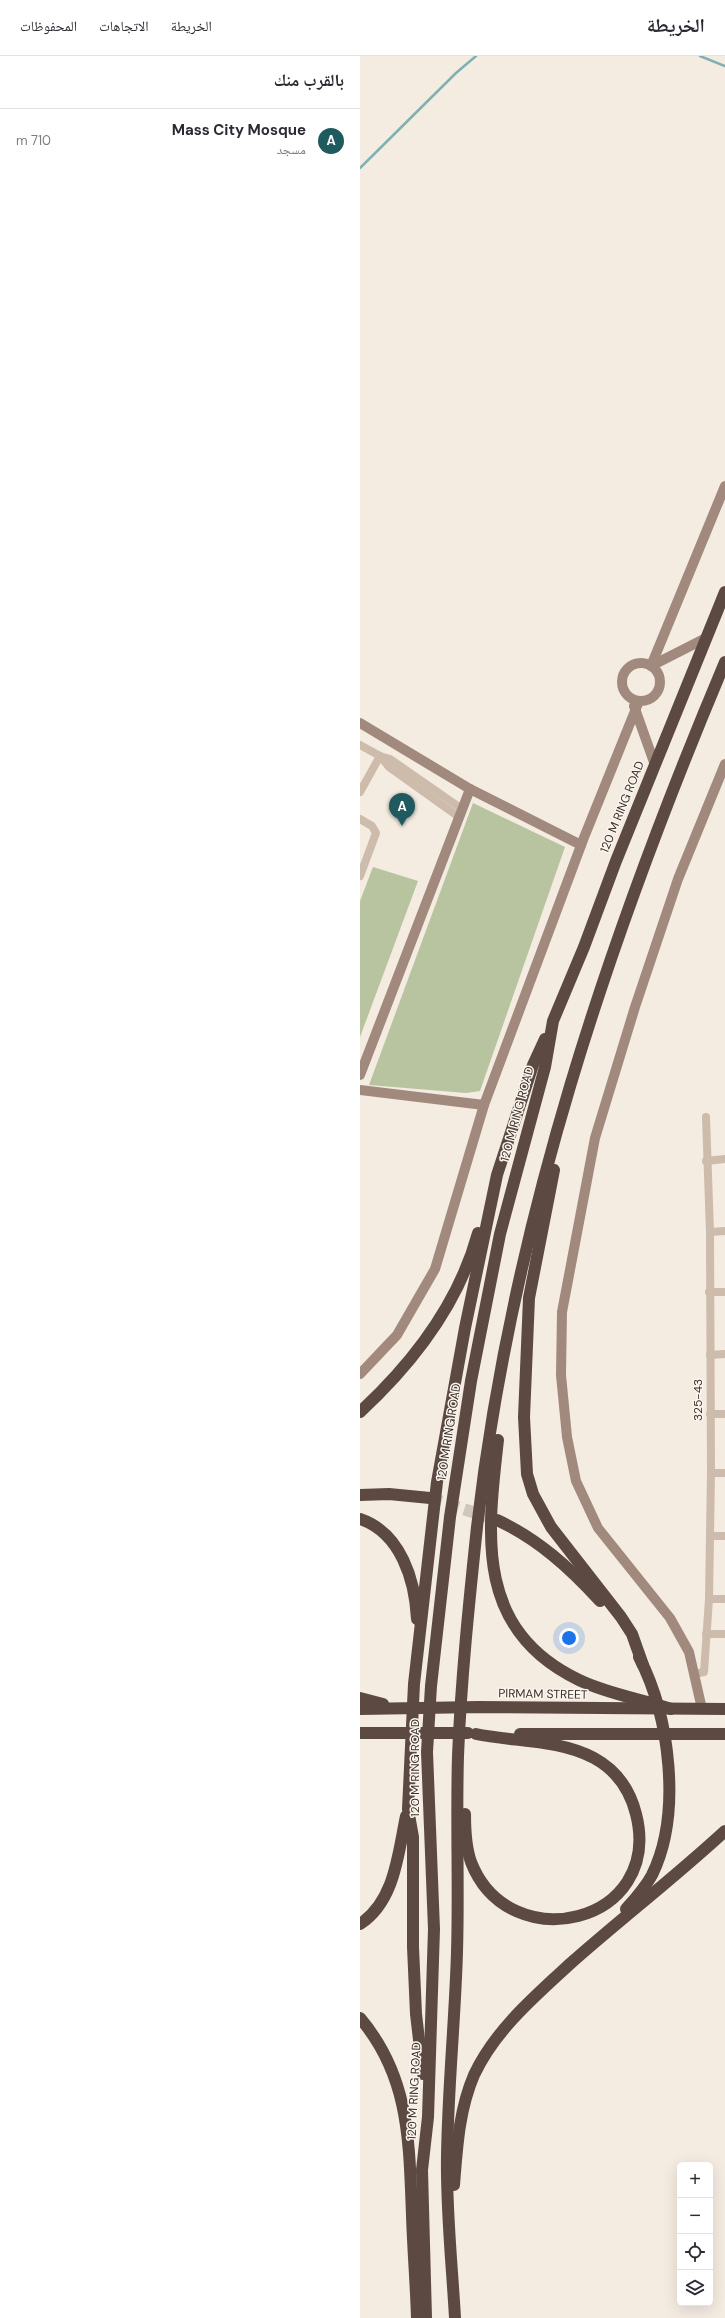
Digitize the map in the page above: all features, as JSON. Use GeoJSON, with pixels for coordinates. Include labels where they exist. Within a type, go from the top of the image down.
{"type":"FeatureCollection","features":[{"type":"Feature","properties":{"kind":"highway","name":"120 M RING ROAD"},"geometry":{"type":"LineString","coordinates":[[426,2318],[422,2170],[428,2117],[434,1929],[427,1752],[431,1686],[450,1517],[471,1381],[500,1234],[545,1067],[553,1021],[584,947],[616,861],[725,592]]}},
{"type":"Feature","properties":{"kind":"highway"},"geometry":{"type":"LineString","coordinates":[[455,2318],[447,2203],[447,2156],[457,1949],[462,1756],[467,1689],[469,1612],[478,1526],[487,1497],[514,1303],[528,1236],[579,1053],[638,878],[725,662]]}},
{"type":"Feature","properties":{"kind":"highway"},"geometry":{"type":"LineString","coordinates":[[360,1412],[408,1364],[444,1310],[468,1262],[533,1064],[553,1021]]}},
{"type":"Feature","properties":{"kind":"highway"},"geometry":{"type":"LineString","coordinates":[[579,1053],[539,1241],[530,1298],[524,1416],[525,1456],[529,1485],[544,1516],[555,1533],[621,1616],[632,1634],[643,1665]]}},
{"type":"Feature","properties":{"kind":"highway"},"geometry":{"type":"LineString","coordinates":[[428,2117],[416,2014],[413,1947],[412,1837],[408,1809],[409,1751],[414,1684],[437,1482],[458,1365],[495,1182]]}},
{"type":"Feature","properties":{"kind":"highway"},"geometry":{"type":"LineString","coordinates":[[360,1495],[389,1494],[430,1498]]}},
{"type":"Feature","properties":{"kind":"highway"},"geometry":{"type":"LineString","coordinates":[[487,1497],[494,1574],[499,1593],[511,1618],[532,1647],[559,1668],[595,1687],[671,1709]]}},
{"type":"Feature","properties":{"kind":"highway"},"geometry":{"type":"LineString","coordinates":[[360,1519],[373,1525],[387,1536],[406,1563],[415,1596],[418,1650]]}},
{"type":"Feature","properties":{"kind":"highway"},"geometry":{"type":"LineString","coordinates":[[497,1520],[527,1536],[566,1565],[603,1604],[634,1647],[651,1681],[666,1739],[668,1758],[666,1825],[652,1876],[606,1933]]}},
{"type":"Feature","properties":{"kind":"highway"},"geometry":{"type":"LineString","coordinates":[[360,1698],[400,1708]]}},
{"type":"Feature","properties":{"kind":"highway","name":"PIRMAM STREET"},"geometry":{"type":"LineString","coordinates":[[360,1709],[725,1709]]}},
{"type":"Feature","properties":{"kind":"highway"},"geometry":{"type":"LineString","coordinates":[[360,1735],[402,1733],[725,1734]]}},
{"type":"Feature","properties":{"kind":"highway"},"geometry":{"type":"LineString","coordinates":[[462,1756],[468,1850],[475,1870],[489,1890],[517,1911],[544,1919],[563,1920],[581,1916],[592,1913],[612,1901],[624,1886],[633,1870],[639,1837],[633,1803],[619,1778],[594,1758],[570,1749],[476,1734]]}},
{"type":"Feature","properties":{"kind":"highway"},"geometry":{"type":"LineString","coordinates":[[360,1924],[370,1917],[383,1901],[393,1878],[408,1809]]}},
{"type":"Feature","properties":{"kind":"highway"},"geometry":{"type":"LineString","coordinates":[[451,2248],[454,2230],[454,2185],[458,2132],[463,2109],[474,2076],[490,2048],[520,2011],[606,1933],[725,1831]]}},
{"type":"Feature","properties":{"kind":"highway"},"geometry":{"type":"LineString","coordinates":[[360,2018],[377,2040],[390,2066],[405,2113],[411,2157],[417,2318]]}},
{"type":"Feature","properties":{"kind":"street"},"geometry":{"type":"LineString","coordinates":[[650,666],[725,486]]}},
{"type":"Feature","properties":{"kind":"street"},"geometry":{"type":"LineString","coordinates":[[655,765],[635,703],[622,688],[623,675],[626,670],[638,664],[650,666],[706,638]]}},
{"type":"Feature","properties":{"kind":"street"},"geometry":{"type":"LineString","coordinates":[[635,703],[653,697],[659,687],[658,675],[650,666]]}},
{"type":"Feature","properties":{"kind":"street"},"geometry":{"type":"LineString","coordinates":[[360,1374],[397,1336],[435,1270],[484,1105],[635,703]]}},
{"type":"Feature","properties":{"kind":"street"},"geometry":{"type":"LineString","coordinates":[[360,723],[470,789],[581,845]]}},
{"type":"Feature","properties":{"kind":"street"},"geometry":{"type":"LineString","coordinates":[[360,745],[380,756],[389,767],[461,813]]}},
{"type":"Feature","properties":{"kind":"street"},"geometry":{"type":"LineString","coordinates":[[360,792],[380,756]]}},
{"type":"Feature","properties":{"kind":"street"},"geometry":{"type":"LineString","coordinates":[[702,1709],[689,1652],[670,1618],[598,1528],[576,1481],[567,1438],[561,1375],[562,1312],[595,1138],[635,1007],[678,879],[725,764]]}},
{"type":"Feature","properties":{"kind":"street"},"geometry":{"type":"LineString","coordinates":[[360,1075],[470,789]]}},
{"type":"Feature","properties":{"kind":"street"},"geometry":{"type":"LineString","coordinates":[[360,819],[372,826],[376,836],[360,876]]}},
{"type":"Feature","properties":{"kind":"street"},"geometry":{"type":"LineString","coordinates":[[360,1090],[484,1105]]}},
{"type":"Feature","properties":{"kind":"street","name":"325-43"},"geometry":{"type":"LineString","coordinates":[[694,1674],[704,1672],[709,1599],[711,1536],[710,1232],[706,1161],[706,1117]]}},
{"type":"Feature","properties":{"kind":"street"},"geometry":{"type":"LineString","coordinates":[[706,1161],[725,1159]]}},
{"type":"Feature","properties":{"kind":"street"},"geometry":{"type":"LineString","coordinates":[[710,1232],[725,1232]]}},
{"type":"Feature","properties":{"kind":"street"},"geometry":{"type":"LineString","coordinates":[[709,1292],[725,1292]]}},
{"type":"Feature","properties":{"kind":"street"},"geometry":{"type":"LineString","coordinates":[[710,1355],[725,1354]]}},
{"type":"Feature","properties":{"kind":"street"},"geometry":{"type":"LineString","coordinates":[[710,1414],[725,1414]]}},
{"type":"Feature","properties":{"kind":"street"},"geometry":{"type":"LineString","coordinates":[[711,1473],[725,1474]]}},
{"type":"Feature","properties":{"kind":"street"},"geometry":{"type":"LineString","coordinates":[[711,1536],[725,1536]]}},
{"type":"Feature","properties":{"kind":"street"},"geometry":{"type":"LineString","coordinates":[[709,1599],[725,1599]]}},
{"type":"Feature","properties":{"kind":"street"},"geometry":{"type":"LineString","coordinates":[[706,1634],[725,1634]]}},
{"type":"Feature","properties":{"kind":"green space"},"geometry":{"type":"Polygon","coordinates":[[[473,803],[565,847],[480,1091],[466,1093],[369,1085],[473,803]]]}},
{"type":"Feature","properties":{"kind":"green space"},"geometry":{"type":"Polygon","coordinates":[[[373,867],[418,881],[360,1037],[360,901],[373,867]]]}},
{"type":"Feature","properties":{"kind":"waterway"},"geometry":{"type":"LineString","coordinates":[[360,168],[456,73],[476,56]]}},
{"type":"Feature","properties":{"kind":"waterway"},"geometry":{"type":"LineString","coordinates":[[700,56],[725,66]]}},
{"type":"Feature","properties":{"kind":"tunnel"},"geometry":{"type":"LineString","coordinates":[[430,1498],[497,1520]]}},
{"type":"Feature","properties":{"kind":"place","name":"Mass City Mosque"},"geometry":{"type":"Point","coordinates":[402,826]}}]}
